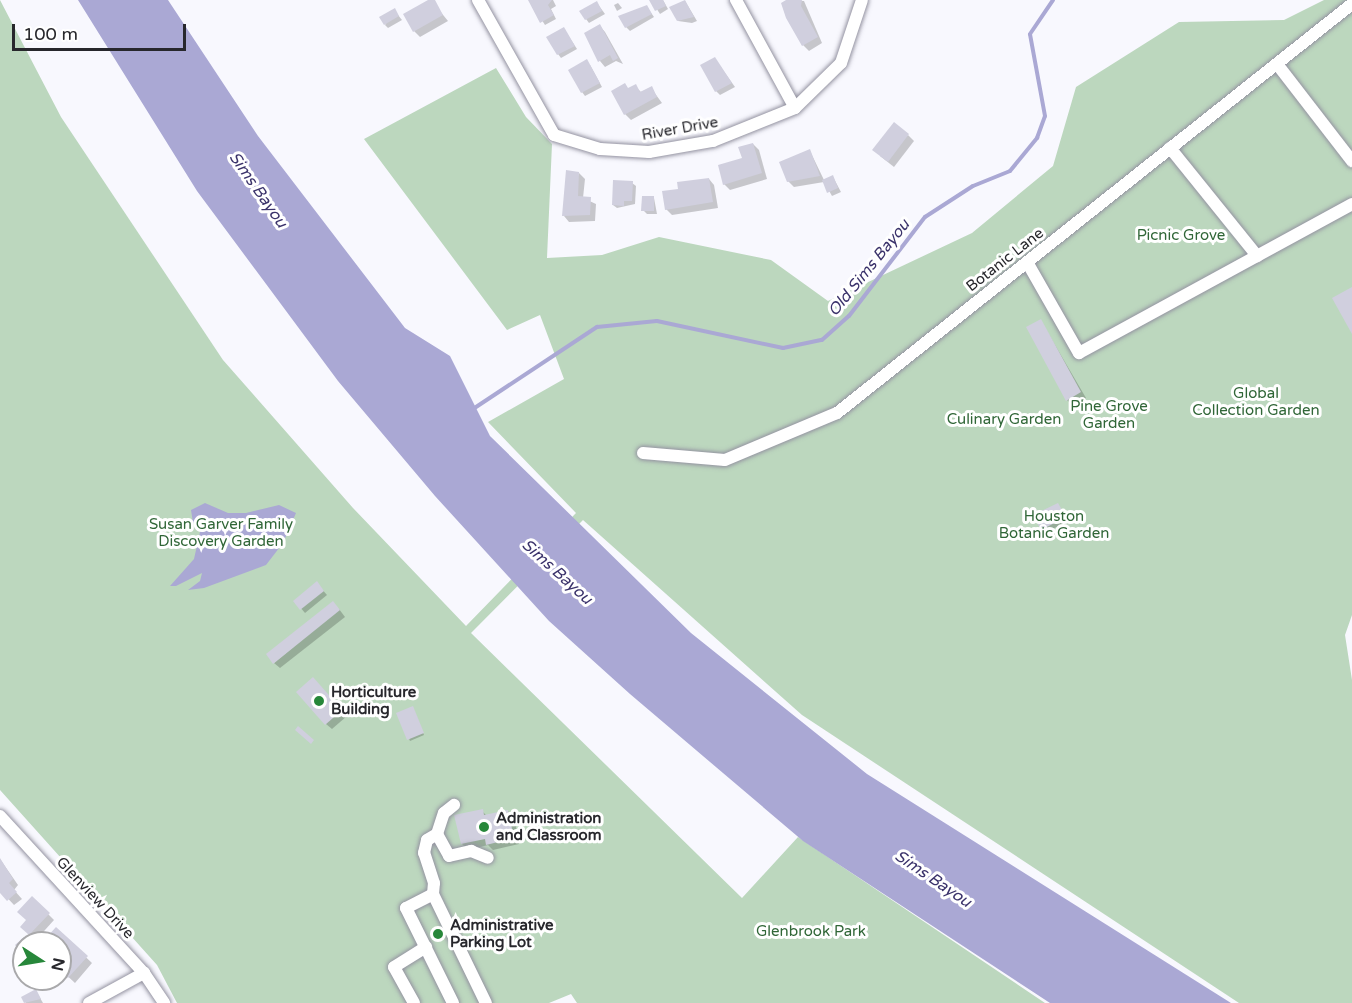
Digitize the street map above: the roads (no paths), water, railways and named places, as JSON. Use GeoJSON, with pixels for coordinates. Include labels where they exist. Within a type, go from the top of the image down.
{"type":"FeatureCollection","features":[{"type":"Feature","properties":{"kind":"street","name":"River Drive"},"geometry":{"type":"LineString","coordinates":[[478,0],[541,113],[562,139],[600,149],[649,152],[713,141],[795,108],[841,63],[862,0]]}},
{"type":"Feature","properties":{"kind":"street"},"geometry":{"type":"LineString","coordinates":[[736,0],[795,108]]}},
{"type":"Feature","properties":{"kind":"street","name":"Botanic Lane"},"geometry":{"type":"LineString","coordinates":[[643,453],[725,460],[837,413],[1352,4]]}},
{"type":"Feature","properties":{"kind":"street"},"geometry":{"type":"LineString","coordinates":[[1277,64],[1352,161]]}},
{"type":"Feature","properties":{"kind":"street"},"geometry":{"type":"LineString","coordinates":[[1170,148],[1257,256]]}},
{"type":"Feature","properties":{"kind":"street"},"geometry":{"type":"LineString","coordinates":[[1027,262],[1079,353],[1352,204]]}},
{"type":"Feature","properties":{"kind":"street"},"geometry":{"type":"LineString","coordinates":[[454,805],[444,813],[437,834],[427,840],[424,853],[434,883],[433,894],[486,1003]]}},
{"type":"Feature","properties":{"kind":"street","name":"Glenview Drive"},"geometry":{"type":"LineString","coordinates":[[0,816],[144,973],[164,1003]]}},
{"type":"Feature","properties":{"kind":"street"},"geometry":{"type":"LineString","coordinates":[[437,834],[448,856],[471,851],[489,858]]}},
{"type":"Feature","properties":{"kind":"street"},"geometry":{"type":"LineString","coordinates":[[433,894],[406,908],[453,1003]]}},
{"type":"Feature","properties":{"kind":"street"},"geometry":{"type":"LineString","coordinates":[[414,1003],[394,967],[426,947]]}},
{"type":"Feature","properties":{"kind":"street"},"geometry":{"type":"LineString","coordinates":[[89,1003],[144,973]]}},
{"type":"Feature","properties":{"kind":"water","name":"Sims Bayou"},"geometry":{"type":"Polygon","coordinates":[[[78,0],[168,0],[258,136],[405,328],[450,356],[490,436],[691,633],[867,774],[1231,1003],[1050,1003],[803,841],[630,694],[549,621],[435,496],[338,381],[197,191],[78,0]]]}},
{"type":"Feature","properties":{"kind":"water"},"geometry":{"type":"Polygon","coordinates":[[[205,503],[228,513],[246,513],[279,505],[296,513],[283,543],[266,565],[204,588],[188,590],[200,581],[202,573],[176,586],[170,586],[194,559],[200,532],[193,523],[191,510],[205,503]]]}},
{"type":"Feature","properties":{"kind":"waterway","name":"Old Sims Bayou"},"geometry":{"type":"LineString","coordinates":[[473,409],[597,327],[657,321],[783,348],[822,340],[849,316],[925,217],[973,186],[1010,171],[1037,138],[1045,116],[1030,34],[1053,0]]}},
{"type":"Feature","properties":{"kind":"place","name":"Horticulture Building"},"geometry":{"type":"Point","coordinates":[319,701]}},
{"type":"Feature","properties":{"kind":"place","name":"Administration and Classroom"},"geometry":{"type":"Point","coordinates":[484,827]}},
{"type":"Feature","properties":{"kind":"place","name":"Administrative Parking Lot"},"geometry":{"type":"Point","coordinates":[438,934]}},
{"type":"Feature","properties":{"kind":"park label","name":"Picnic Grove"},"geometry":{"type":"Point","coordinates":[1181,236]}},
{"type":"Feature","properties":{"kind":"park label","name":"Global Collection Garden"},"geometry":{"type":"Point","coordinates":[1256,402]}},
{"type":"Feature","properties":{"kind":"park label","name":"Pine Grove Garden"},"geometry":{"type":"Point","coordinates":[1109,414]}},
{"type":"Feature","properties":{"kind":"park label","name":"Culinary Garden"},"geometry":{"type":"Point","coordinates":[1004,420]}},
{"type":"Feature","properties":{"kind":"park label","name":"Houston Botanic Garden"},"geometry":{"type":"Point","coordinates":[1054,524]}},
{"type":"Feature","properties":{"kind":"park label","name":"Susan Garver Family Discovery Garden"},"geometry":{"type":"Point","coordinates":[221,532]}},
{"type":"Feature","properties":{"kind":"park label","name":"Glenbrook Park"},"geometry":{"type":"Point","coordinates":[811,932]}}]}
